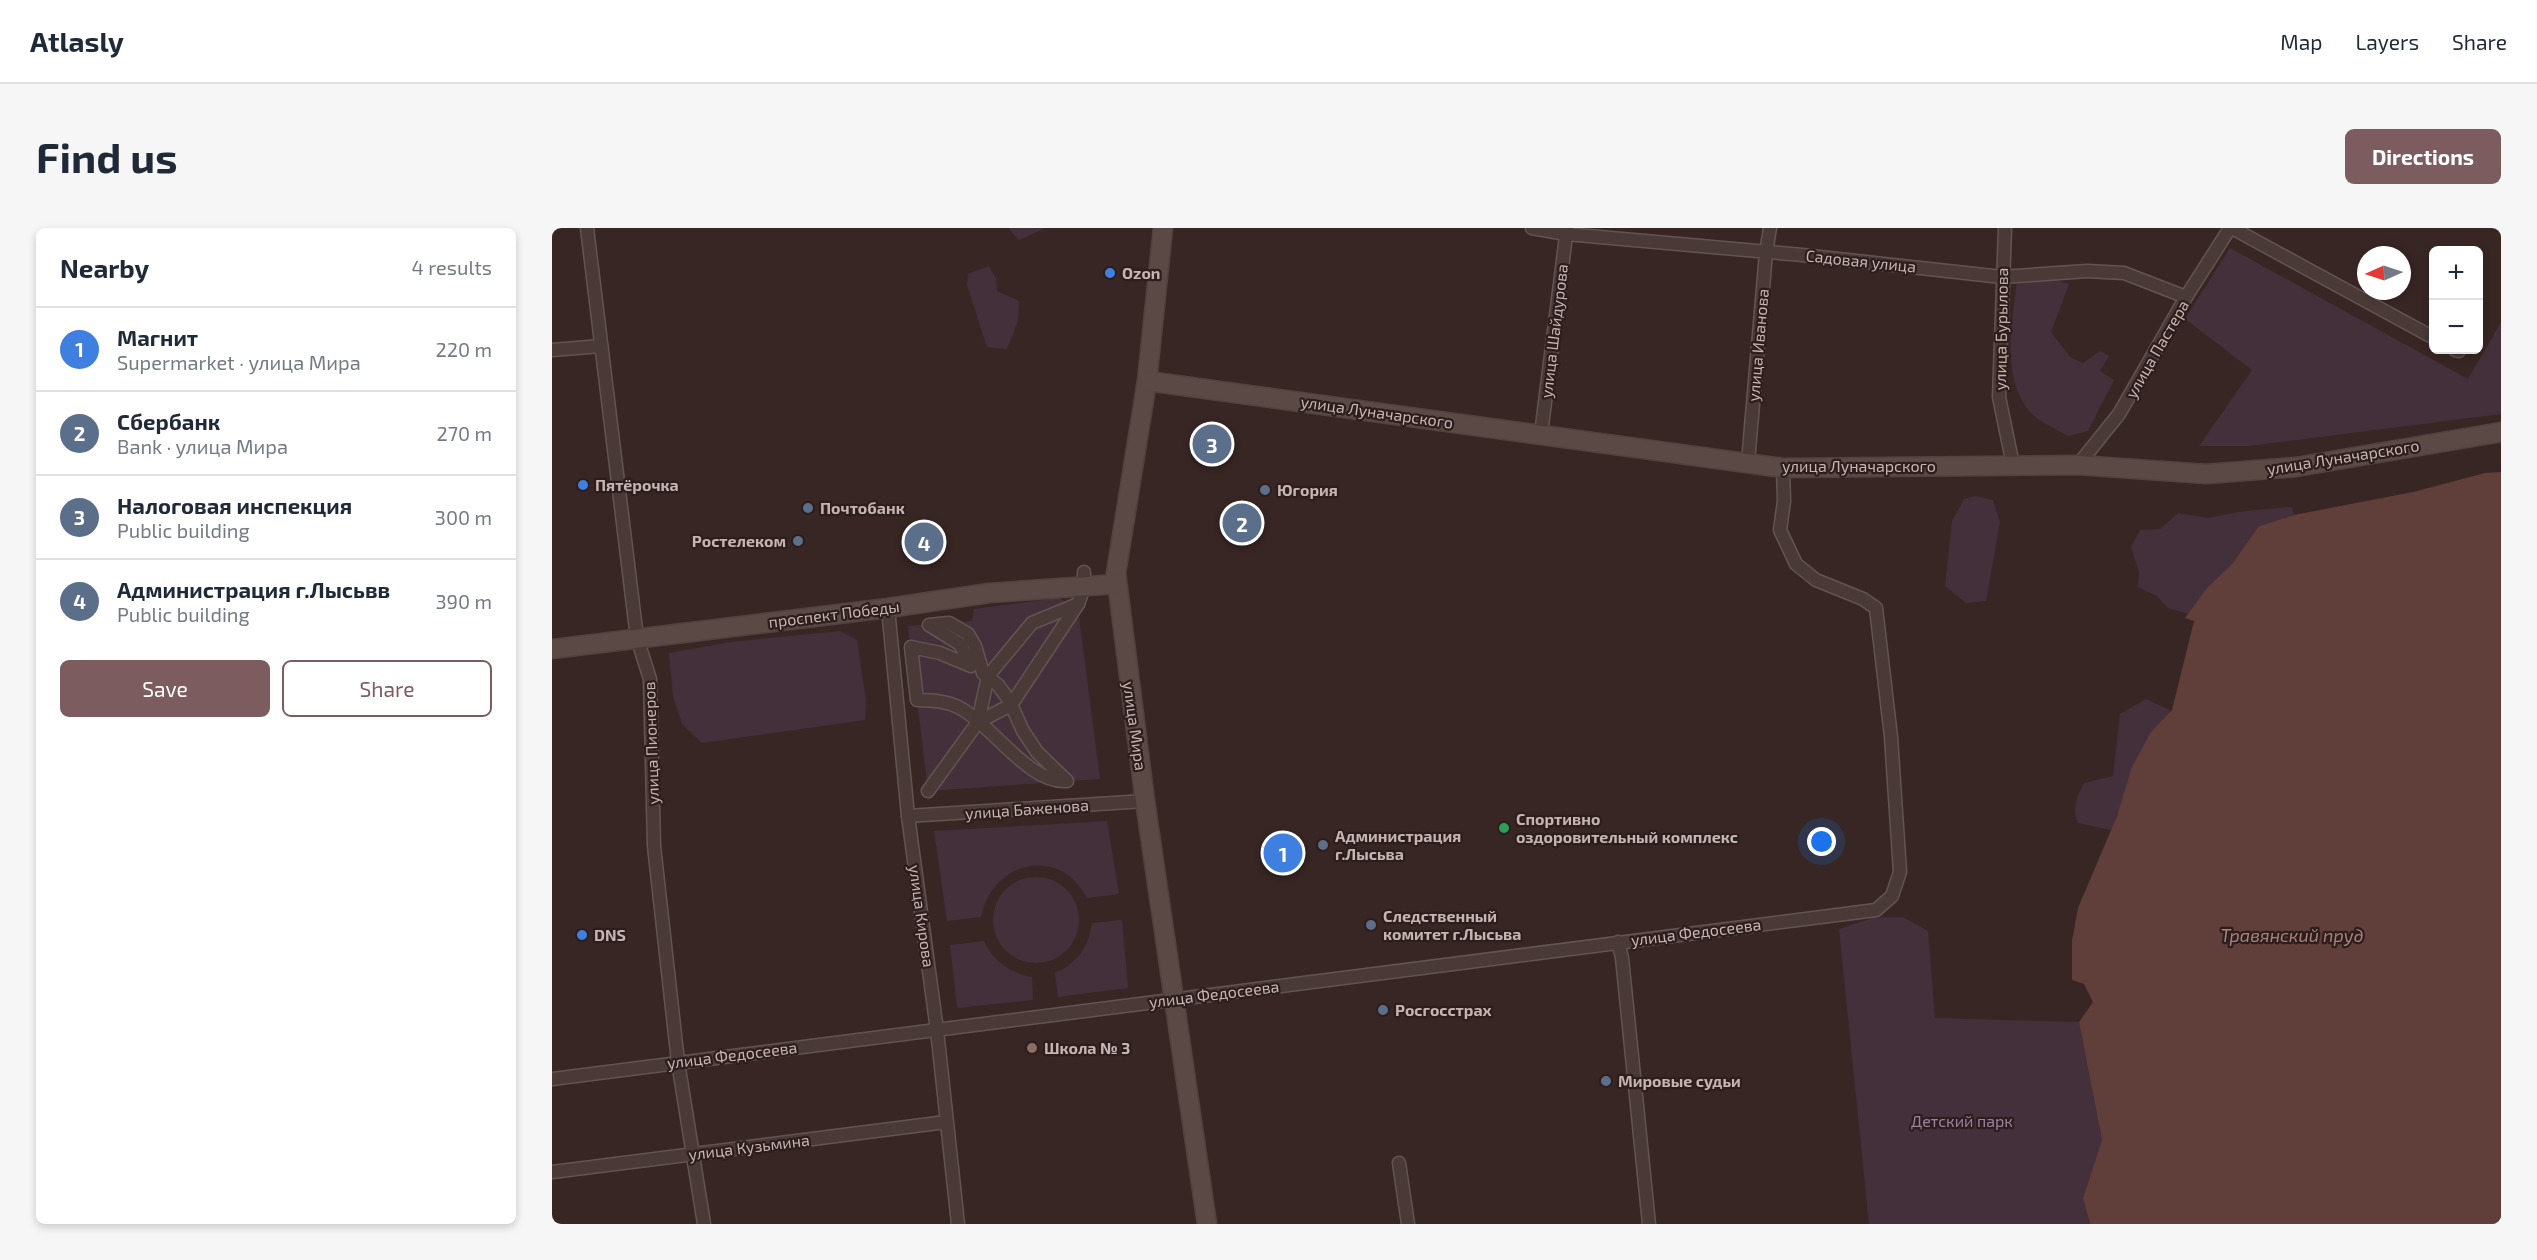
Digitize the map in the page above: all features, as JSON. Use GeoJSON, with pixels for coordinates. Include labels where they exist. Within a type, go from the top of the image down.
{"type":"FeatureCollection","features":[{"type":"Feature","properties":{"kind":"street","name":"улица Пионеров"},"geometry":{"type":"LineString","coordinates":[[587,228],[637,638],[650,679],[654,846],[678,1062],[704,1224]]}},
{"type":"Feature","properties":{"kind":"street","name":"улица Мира"},"geometry":{"type":"LineString","coordinates":[[1163,228],[1147,381],[1116,573],[1145,801],[1207,1224]]}},
{"type":"Feature","properties":{"kind":"street","name":"Садовая улица"},"geometry":{"type":"LineString","coordinates":[[1532,228],[2002,276],[2088,271],[2124,273],[2186,297]]}},
{"type":"Feature","properties":{"kind":"street","name":"улица Иванова"},"geometry":{"type":"LineString","coordinates":[[1748,462],[1770,228]]}},
{"type":"Feature","properties":{"kind":"street","name":"улица Бурылова"},"geometry":{"type":"LineString","coordinates":[[2005,228],[1999,397],[2013,465]]}},
{"type":"Feature","properties":{"kind":"street"},"geometry":{"type":"LineString","coordinates":[[2231,228],[2429,336]]}},
{"type":"Feature","properties":{"kind":"street","name":"улица Пастера"},"geometry":{"type":"LineString","coordinates":[[2078,465],[2119,414],[2186,297],[2231,228]]}},
{"type":"Feature","properties":{"kind":"street","name":"улица Шайдурова"},"geometry":{"type":"LineString","coordinates":[[1541,434],[1566,231]]}},
{"type":"Feature","properties":{"kind":"street"},"geometry":{"type":"LineString","coordinates":[[552,350],[601,346]]}},
{"type":"Feature","properties":{"kind":"street","name":"улица Луначарского"},"geometry":{"type":"LineString","coordinates":[[1147,381],[1783,468],[2078,465],[2206,474],[2285,468],[2501,432]]}},
{"type":"Feature","properties":{"kind":"street","name":"улица Федосеева"},"geometry":{"type":"LineString","coordinates":[[552,1079],[1876,910],[1892,896],[1900,872],[1891,737],[1876,608],[1863,599],[1816,580],[1796,564],[1780,530],[1784,501],[1783,468]]}},
{"type":"Feature","properties":{"kind":"street"},"geometry":{"type":"LineString","coordinates":[[978,722],[1011,705],[1078,604],[1084,579]]}},
{"type":"Feature","properties":{"kind":"street","name":"проспект Победы"},"geometry":{"type":"LineString","coordinates":[[552,649],[888,608],[1084,579],[1117,584]]}},
{"type":"Feature","properties":{"kind":"street"},"geometry":{"type":"LineString","coordinates":[[928,790],[978,722],[988,676],[1032,623],[1078,604]]}},
{"type":"Feature","properties":{"kind":"street","name":"улица Кирова"},"geometry":{"type":"LineString","coordinates":[[888,608],[909,816],[937,1030],[958,1224]]}},
{"type":"Feature","properties":{"kind":"street"},"geometry":{"type":"LineString","coordinates":[[949,623],[968,634],[975,646],[983,673],[988,676],[998,685],[1011,705],[1037,752],[1067,781],[1056,782],[1029,766],[958,707],[934,700],[917,700],[911,647],[940,653],[970,666],[960,644],[929,625],[949,623]]}},
{"type":"Feature","properties":{"kind":"street","name":"улица Баженова"},"geometry":{"type":"LineString","coordinates":[[909,816],[1145,801]]}},
{"type":"Feature","properties":{"kind":"street"},"geometry":{"type":"LineString","coordinates":[[1618,942],[1622,958],[1649,1224]]}},
{"type":"Feature","properties":{"kind":"street","name":"улица Кузьмина"},"geometry":{"type":"LineString","coordinates":[[552,1172],[946,1122]]}},
{"type":"Feature","properties":{"kind":"street"},"geometry":{"type":"LineString","coordinates":[[1399,1163],[1408,1224]]}},
{"type":"Feature","properties":{"kind":"green space"},"geometry":{"type":"Polygon","coordinates":[[[1008,228],[1046,228],[1019,240],[1008,228]]]}},
{"type":"Feature","properties":{"kind":"green space"},"geometry":{"type":"Polygon","coordinates":[[[2230,248],[2468,379],[2501,322],[2501,414],[2248,446],[2199,446],[2252,370],[2185,319],[2230,248]]]}},
{"type":"Feature","properties":{"kind":"green space"},"geometry":{"type":"Polygon","coordinates":[[[989,266],[996,279],[997,291],[1019,301],[1018,321],[1007,349],[987,347],[967,285],[968,274],[989,266]]]}},
{"type":"Feature","properties":{"kind":"green space"},"geometry":{"type":"Polygon","coordinates":[[[2039,275],[2069,284],[2051,332],[2070,357],[2083,363],[2100,351],[2109,356],[2100,371],[2114,380],[2088,431],[2068,436],[2029,411],[2020,396],[2011,364],[2011,330],[2017,279],[2039,275]]]}},
{"type":"Feature","properties":{"kind":"green space"},"geometry":{"type":"Polygon","coordinates":[[[1975,496],[1993,500],[2000,522],[1986,601],[1966,603],[1945,586],[1952,521],[1964,499],[1975,496]]]}},
{"type":"Feature","properties":{"kind":"green space"},"geometry":{"type":"Polygon","coordinates":[[[2292,507],[2294,515],[2259,526],[2232,564],[2208,588],[2188,614],[2168,608],[2157,596],[2138,587],[2139,572],[2131,547],[2140,530],[2160,529],[2178,513],[2207,518],[2245,511],[2292,507]]]}},
{"type":"Feature","properties":{"kind":"green space"},"geometry":{"type":"Polygon","coordinates":[[[1059,598],[1078,609],[1100,779],[928,791],[908,626],[972,621],[974,609],[1059,598]]]}},
{"type":"Feature","properties":{"kind":"green space"},"geometry":{"type":"Polygon","coordinates":[[[840,631],[857,640],[866,700],[865,720],[702,743],[682,724],[673,696],[669,653],[730,642],[840,631]]]}},
{"type":"Feature","properties":{"kind":"green space"},"geometry":{"type":"Polygon","coordinates":[[[2146,699],[2172,711],[2151,732],[2111,830],[2078,823],[2075,813],[2076,803],[2084,783],[2113,776],[2120,714],[2146,699]]]}},
{"type":"Feature","properties":{"kind":"green space"},"geometry":{"type":"Polygon","coordinates":[[[1107,821],[1119,894],[1087,898],[1075,881],[1060,871],[1044,866],[1028,867],[1012,872],[998,883],[988,898],[981,917],[947,921],[934,831],[1107,821]]]}},
{"type":"Feature","properties":{"kind":"green space"},"geometry":{"type":"Polygon","coordinates":[[[1036,877],[1052,881],[1066,890],[1075,904],[1079,920],[1075,936],[1066,950],[1052,959],[1036,963],[1020,959],[1006,950],[997,936],[993,920],[997,904],[1006,890],[1020,881],[1036,877]]]}},
{"type":"Feature","properties":{"kind":"green space","name":"Детский парк"},"geometry":{"type":"Polygon","coordinates":[[[1903,917],[1928,931],[1935,1018],[2079,1022],[2102,1140],[2083,1198],[2090,1224],[1869,1224],[1839,929],[1873,918],[1903,917]]]}},
{"type":"Feature","properties":{"kind":"green space"},"geometry":{"type":"Polygon","coordinates":[[[1122,920],[1128,988],[1058,997],[1055,973],[1070,964],[1081,953],[1092,923],[1122,920]]]}},
{"type":"Feature","properties":{"kind":"green space"},"geometry":{"type":"Polygon","coordinates":[[[984,941],[998,961],[1017,973],[1032,977],[1033,1000],[957,1008],[950,945],[984,941]]]}},
{"type":"Feature","properties":{"kind":"water","name":"Травянский пруд"},"geometry":{"type":"Polygon","coordinates":[[[2501,472],[2501,1224],[2090,1224],[2083,1198],[2102,1140],[2079,1022],[2093,1002],[2084,984],[2072,980],[2072,941],[2078,908],[2117,816],[2132,767],[2151,732],[2172,710],[2194,621],[2185,618],[2207,588],[2232,564],[2259,526],[2294,515],[2413,492],[2485,473],[2501,472]]]}},
{"type":"Feature","properties":{"kind":"place","name":"Ozon"},"geometry":{"type":"Point","coordinates":[1110,273]}},
{"type":"Feature","properties":{"kind":"place","name":"Налоговая инспекция"},"geometry":{"type":"Point","coordinates":[1212,444]}},
{"type":"Feature","properties":{"kind":"place","name":"Пятёрочка"},"geometry":{"type":"Point","coordinates":[583,485]}},
{"type":"Feature","properties":{"kind":"place","name":"Югория"},"geometry":{"type":"Point","coordinates":[1265,490]}},
{"type":"Feature","properties":{"kind":"place","name":"Почтобанк"},"geometry":{"type":"Point","coordinates":[808,508]}},
{"type":"Feature","properties":{"kind":"place","name":"Сбербанк"},"geometry":{"type":"Point","coordinates":[1242,523]}},
{"type":"Feature","properties":{"kind":"place","name":"Ростелеком"},"geometry":{"type":"Point","coordinates":[798,541]}},
{"type":"Feature","properties":{"kind":"place","name":"Администрация г.Лысьвв"},"geometry":{"type":"Point","coordinates":[924,542]}},
{"type":"Feature","properties":{"kind":"place","name":"Спортивно оздоровительный комплекс"},"geometry":{"type":"Point","coordinates":[1504,828]}},
{"type":"Feature","properties":{"kind":"place","name":"Администрация г.Лысьва"},"geometry":{"type":"Point","coordinates":[1323,845]}},
{"type":"Feature","properties":{"kind":"place","name":"Магнит"},"geometry":{"type":"Point","coordinates":[1283,853]}},
{"type":"Feature","properties":{"kind":"place","name":"Следственный комитет г.Лысьва"},"geometry":{"type":"Point","coordinates":[1371,925]}},
{"type":"Feature","properties":{"kind":"place","name":"DNS"},"geometry":{"type":"Point","coordinates":[582,935]}},
{"type":"Feature","properties":{"kind":"place","name":"Росгосстрах"},"geometry":{"type":"Point","coordinates":[1383,1010]}},
{"type":"Feature","properties":{"kind":"place","name":"Школа № 3"},"geometry":{"type":"Point","coordinates":[1032,1048]}},
{"type":"Feature","properties":{"kind":"place","name":"Мировые судьи"},"geometry":{"type":"Point","coordinates":[1606,1081]}}]}
